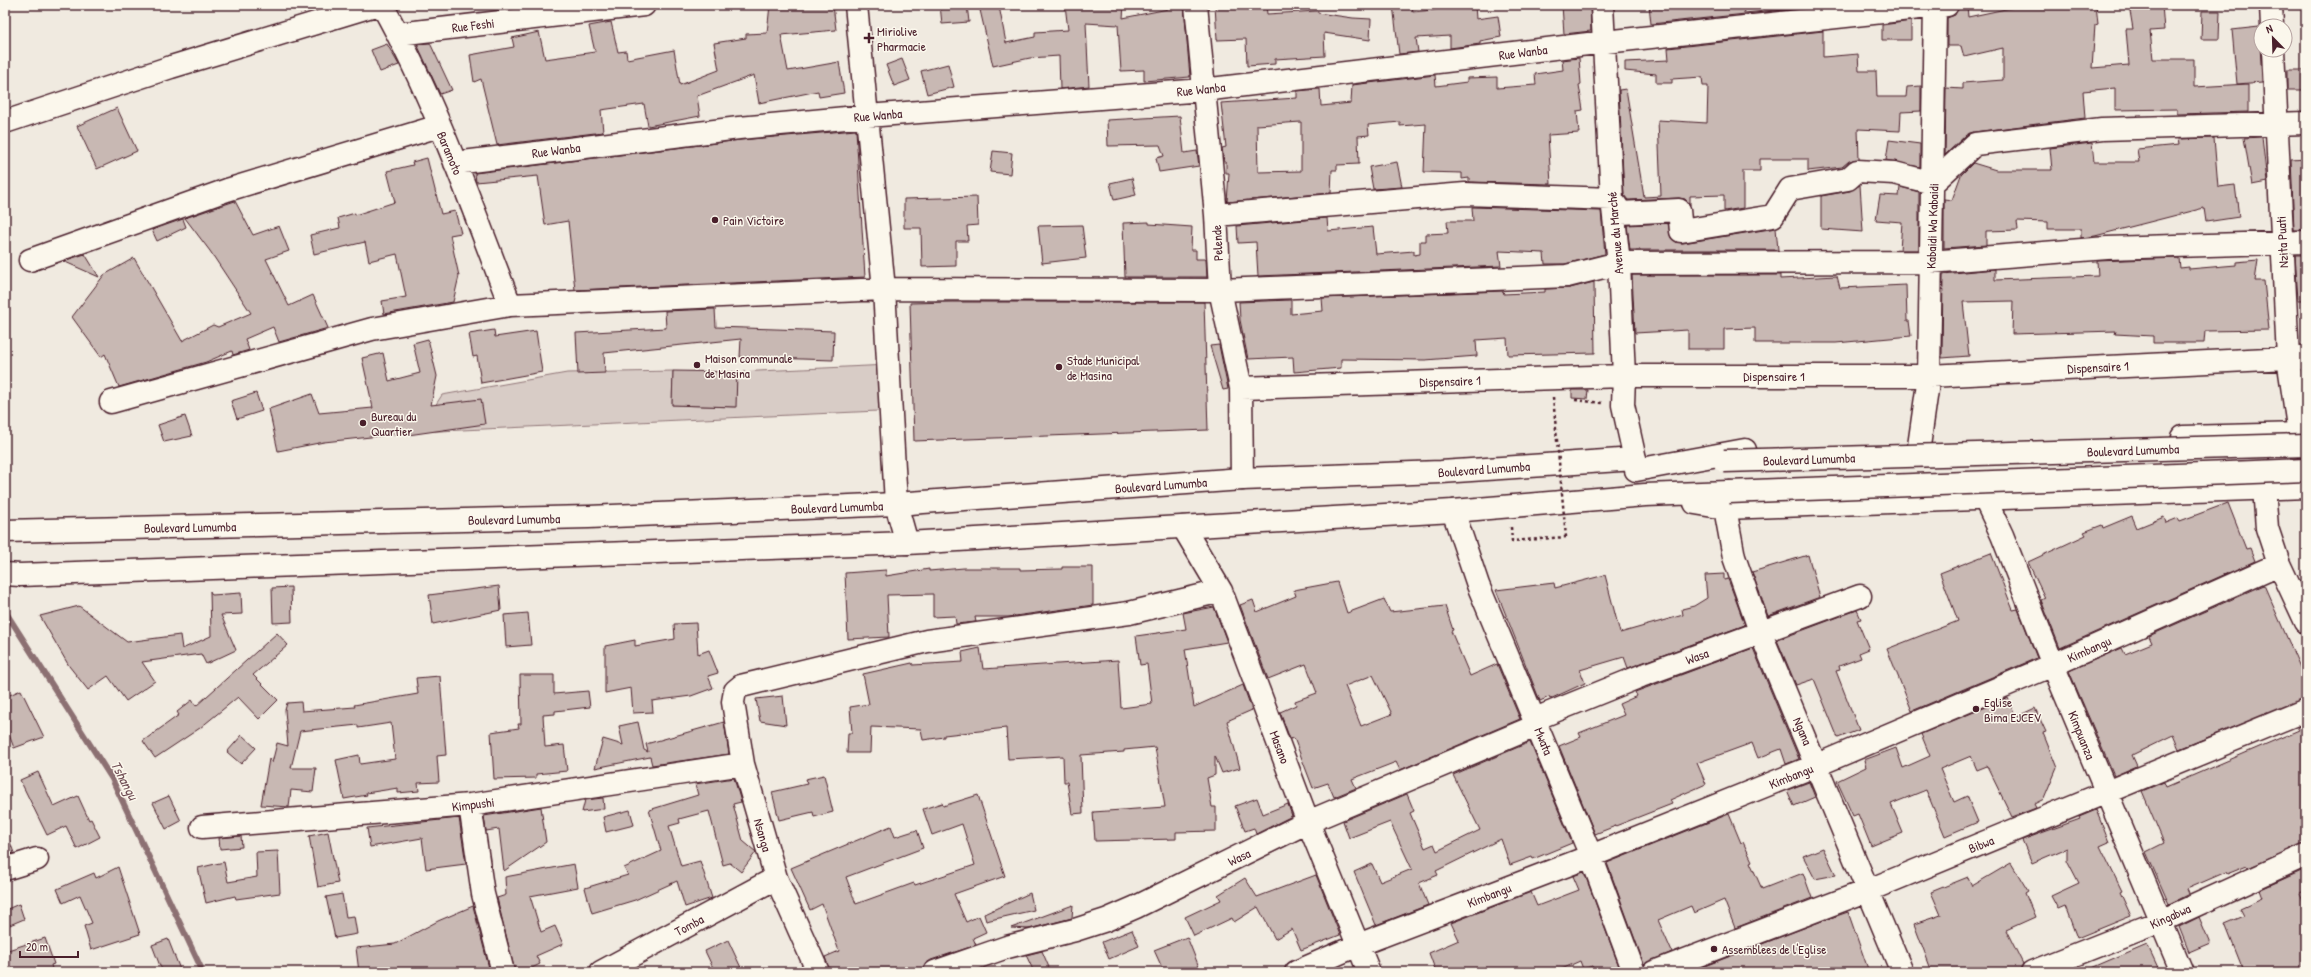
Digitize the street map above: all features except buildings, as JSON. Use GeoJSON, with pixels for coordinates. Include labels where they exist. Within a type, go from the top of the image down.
{"type":"FeatureCollection","features":[{"type":"Feature","properties":{"kind":"main road"},"geometry":{"type":"LineString","coordinates":[[5,122],[171,67],[375,5]]}},
{"type":"Feature","properties":{"kind":"main road","name":"Baramoto"},"geometry":{"type":"LineString","coordinates":[[382,5],[398,34],[455,163],[510,305]]}},
{"type":"Feature","properties":{"kind":"main road","name":"Rue Feshi"},"geometry":{"type":"LineString","coordinates":[[398,34],[644,5]]}},
{"type":"Feature","properties":{"kind":"main road"},"geometry":{"type":"LineString","coordinates":[[856,5],[884,289],[896,504],[907,543]]}},
{"type":"Feature","properties":{"kind":"main road","name":"Pelende"},"geometry":{"type":"LineString","coordinates":[[1196,5],[1216,215],[1220,290],[1241,388],[1242,479]]}},
{"type":"Feature","properties":{"kind":"main road","name":"Avenue du Marché"},"geometry":{"type":"LineString","coordinates":[[1602,5],[1612,199],[1619,263],[1624,376],[1622,405],[1636,464]]}},
{"type":"Feature","properties":{"kind":"main road","name":"Rue Wanba"},"geometry":{"type":"LineString","coordinates":[[455,163],[739,128],[867,116],[1203,90],[1605,42],[1939,5]]}},
{"type":"Feature","properties":{"kind":"main road","name":"Kabaidi Wa Kabaidi"},"geometry":{"type":"LineString","coordinates":[[1919,446],[1929,376],[1930,262],[1939,5]]}},
{"type":"Feature","properties":{"kind":"main road"},"geometry":{"type":"LineString","coordinates":[[2271,5],[2272,18]]}},
{"type":"Feature","properties":{"kind":"main road","name":"Nzita Puati"},"geometry":{"type":"LineString","coordinates":[[2273,58],[2281,243],[2297,358],[2304,438]]}},
{"type":"Feature","properties":{"kind":"main road"},"geometry":{"type":"LineString","coordinates":[[1216,215],[1464,194],[1612,199],[1621,213],[1679,210],[1681,231],[1773,216],[1790,189],[1848,179],[1857,171],[1894,173],[1933,183],[1975,144],[2102,129],[2306,123]]}},
{"type":"Feature","properties":{"kind":"main road"},"geometry":{"type":"LineString","coordinates":[[30,260],[227,190],[439,126]]}},
{"type":"Feature","properties":{"kind":"main road"},"geometry":{"type":"LineString","coordinates":[[111,402],[372,329],[510,305],[884,289],[1220,290],[1567,276],[1619,263],[1930,262],[2108,248],[2306,242]]}},
{"type":"Feature","properties":{"kind":"main road","name":"Dispensaire 1"},"geometry":{"type":"LineString","coordinates":[[1241,388],[1624,376],[1929,376],[2297,358]]}},
{"type":"Feature","properties":{"kind":"main road"},"geometry":{"type":"LineString","coordinates":[[1636,464],[1740,450],[2304,438]]}},
{"type":"Feature","properties":{"kind":"main road"},"geometry":{"type":"LineString","coordinates":[[2304,438],[2264,488],[2267,528],[2279,564],[2306,622]]}},
{"type":"Feature","properties":{"kind":"main road","name":"Boulevard Lumumba"},"geometry":{"type":"LineString","coordinates":[[10,531],[589,517],[896,504],[1242,479],[1724,462],[2304,438]]}},
{"type":"Feature","properties":{"kind":"main road","name":"Boulevard Lumumba"},"geometry":{"type":"LineString","coordinates":[[12,575],[907,543],[1453,511],[1645,495],[1727,500],[2306,470]]}},
{"type":"Feature","properties":{"kind":"main road"},"geometry":{"type":"LineString","coordinates":[[1727,500],[1984,498],[2306,487]]}},
{"type":"Feature","properties":{"kind":"main road","name":"Kimpuanza"},"geometry":{"type":"LineString","coordinates":[[1984,498],[2002,535],[2053,665],[2182,972]]}},
{"type":"Feature","properties":{"kind":"main road","name":"Ngana"},"geometry":{"type":"LineString","coordinates":[[1727,500],[1734,557],[1761,634],[1817,765],[1902,972]]}},
{"type":"Feature","properties":{"kind":"main road","name":"Mwata"},"geometry":{"type":"LineString","coordinates":[[1453,511],[1478,585],[1591,856],[1634,972]]}},
{"type":"Feature","properties":{"kind":"main road","name":"Masano"},"geometry":{"type":"LineString","coordinates":[[1183,527],[1221,591],[1308,822],[1369,972]]}},
{"type":"Feature","properties":{"kind":"main road","name":"Kimbangu"},"geometry":{"type":"LineString","coordinates":[[1296,972],[1358,945],[1591,856],[1817,765],[2053,665],[2279,564]]}},
{"type":"Feature","properties":{"kind":"main road","name":"Nsanga"},"geometry":{"type":"LineString","coordinates":[[818,972],[776,878],[743,764],[733,702],[735,691],[741,686],[927,641],[1129,612],[1221,591]]}},
{"type":"Feature","properties":{"kind":"main road","name":"Wasa"},"geometry":{"type":"LineString","coordinates":[[935,972],[1007,947],[1075,930],[1106,920],[1136,907],[1308,822],[1641,676],[1761,634],[1860,596]]}},
{"type":"Feature","properties":{"kind":"main road","name":"Bibwa"},"geometry":{"type":"LineString","coordinates":[[1654,972],[1869,890],[2306,710]]}},
{"type":"Feature","properties":{"kind":"main road","name":"Kimpushi"},"geometry":{"type":"LineString","coordinates":[[202,827],[470,805],[743,764]]}},
{"type":"Feature","properties":{"kind":"main road"},"geometry":{"type":"LineString","coordinates":[[470,805],[484,894],[503,972]]}},
{"type":"Feature","properties":{"kind":"main road","name":"Kingabwa"},"geometry":{"type":"LineString","coordinates":[[2032,972],[2161,921],[2306,854]]}},
{"type":"Feature","properties":{"kind":"main road"},"geometry":{"type":"LineString","coordinates":[[5,870],[37,859]]}},
{"type":"Feature","properties":{"kind":"main road","name":"Tomba"},"geometry":{"type":"LineString","coordinates":[[601,972],[776,878]]}},
{"type":"Feature","properties":{"kind":"path"},"geometry":{"type":"LineString","coordinates":[[1511,526],[1512,542],[1566,538],[1553,397],[1561,398]]}},
{"type":"Feature","properties":{"kind":"path"},"geometry":{"type":"LineString","coordinates":[[1569,399],[1622,405]]}},
{"type":"Feature","properties":{"kind":"shaded area"},"geometry":{"type":"Polygon","coordinates":[[[889,365],[878,411],[418,432],[442,395],[567,373],[673,371],[672,405],[735,407],[737,372],[889,365]]]}},
{"type":"Feature","properties":{"kind":"waterway","name":"Tshangu"},"geometry":{"type":"LineString","coordinates":[[5,611],[112,779],[203,972]]}},
{"type":"Feature","properties":{"kind":"place","name":"Miriolive Pharmacie"},"geometry":{"type":"Point","coordinates":[869,38]}},
{"type":"Feature","properties":{"kind":"place","name":"Pain Victoire"},"geometry":{"type":"Point","coordinates":[715,220]}},
{"type":"Feature","properties":{"kind":"place","name":"Maison communale de Masina"},"geometry":{"type":"Point","coordinates":[697,365]}},
{"type":"Feature","properties":{"kind":"place","name":"Stade Municipal de Masina"},"geometry":{"type":"Point","coordinates":[1059,367]}},
{"type":"Feature","properties":{"kind":"place","name":"Bureau du Quartier"},"geometry":{"type":"Point","coordinates":[363,423]}},
{"type":"Feature","properties":{"kind":"place","name":"Eglise Bima EJCEV"},"geometry":{"type":"Point","coordinates":[1976,709]}},
{"type":"Feature","properties":{"kind":"place","name":"Assemblees de l'Eglise"},"geometry":{"type":"Point","coordinates":[1714,949]}}]}
